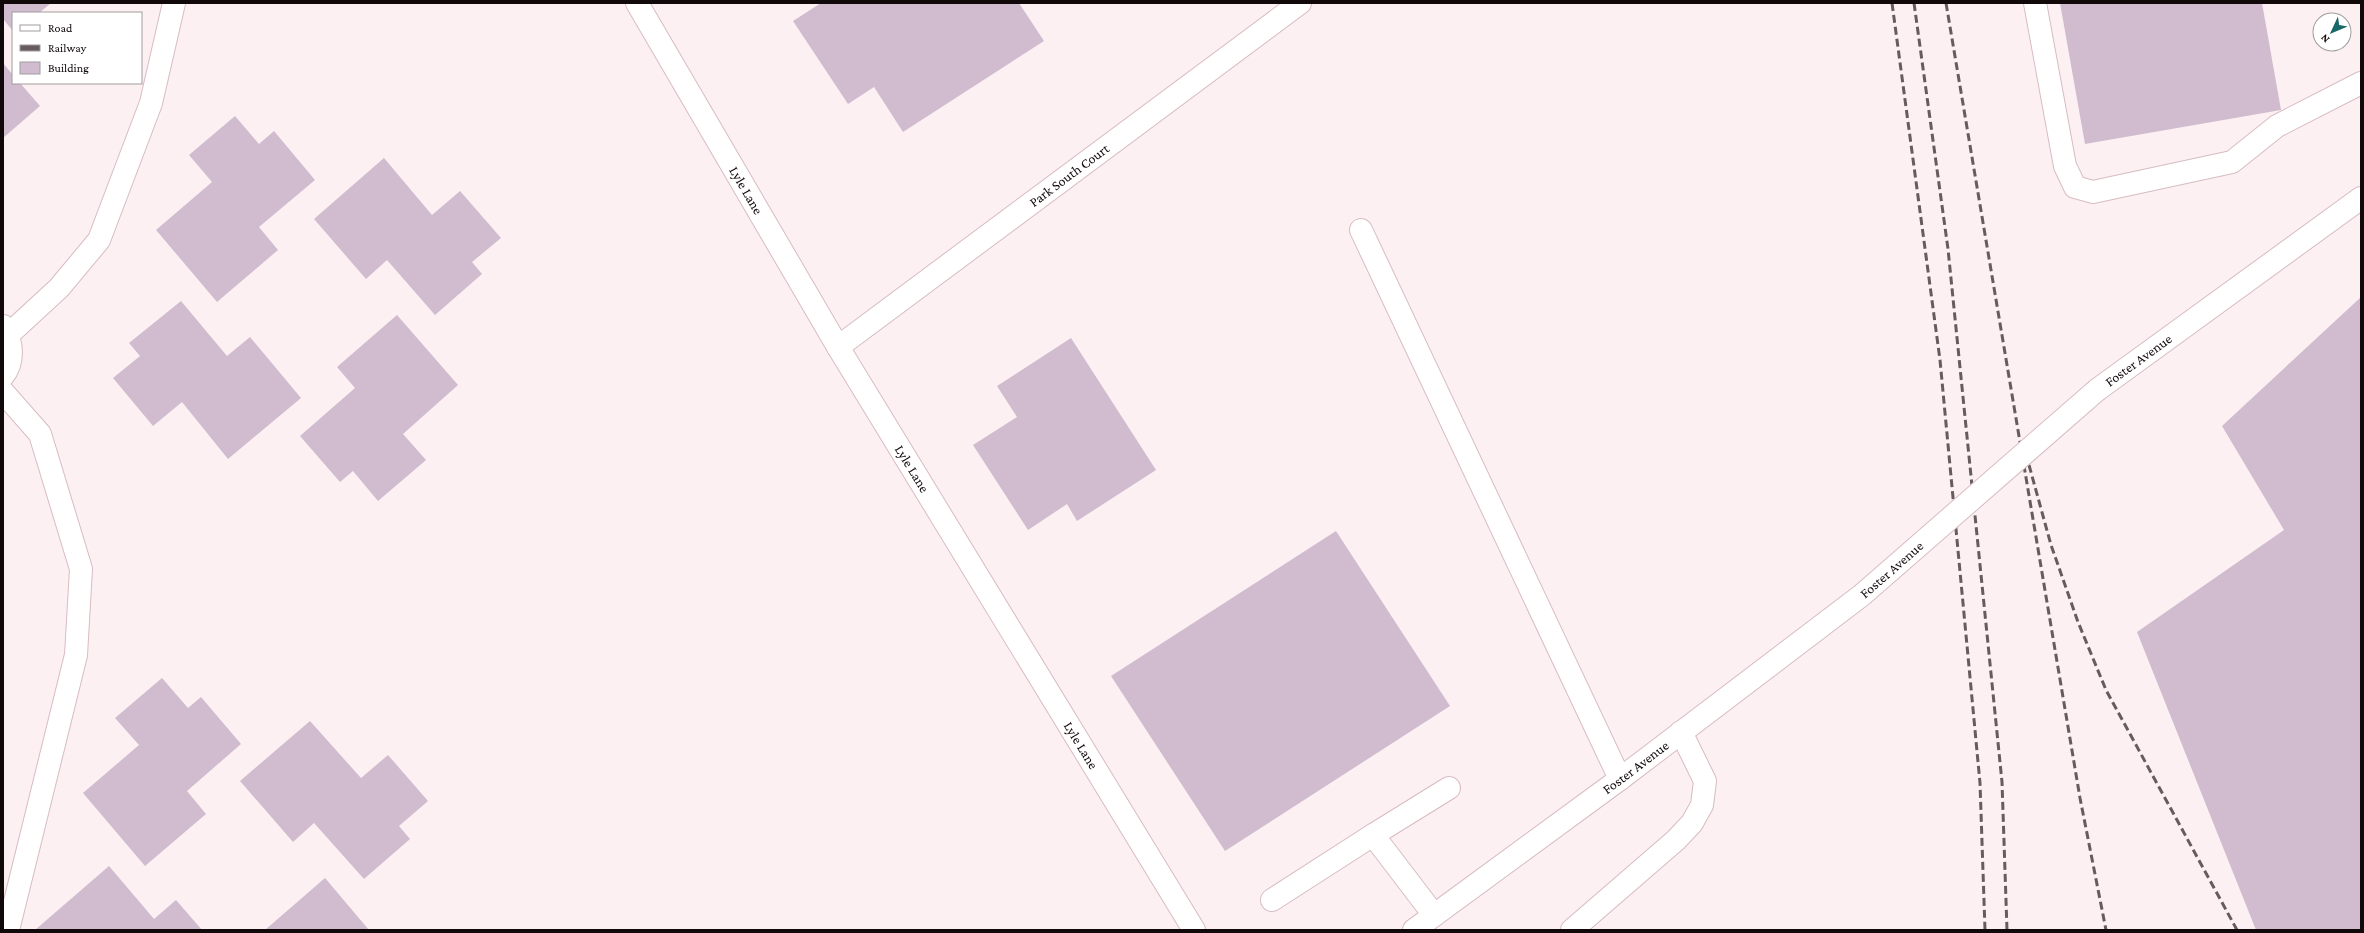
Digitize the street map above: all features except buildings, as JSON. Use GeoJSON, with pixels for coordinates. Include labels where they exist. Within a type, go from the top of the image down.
{"type":"FeatureCollection","features":[{"type":"Feature","properties":{"kind":"street"},"geometry":{"type":"LineString","coordinates":[[3,376],[10,361],[11,348],[6,330],[59,288],[99,240],[151,102],[174,3]]}},
{"type":"Feature","properties":{"kind":"street","name":"Lyle Lane"},"geometry":{"type":"LineString","coordinates":[[637,3],[838,347],[1194,930]]}},
{"type":"Feature","properties":{"kind":"street","name":"Park South Court"},"geometry":{"type":"LineString","coordinates":[[838,347],[1300,3]]}},
{"type":"Feature","properties":{"kind":"street"},"geometry":{"type":"LineString","coordinates":[[2035,3],[2064,166],[2075,188],[2093,192],[2232,162],[2277,126],[2361,82]]}},
{"type":"Feature","properties":{"kind":"street","name":"Foster Avenue"},"geometry":{"type":"LineString","coordinates":[[1414,930],[1620,778],[1862,595],[2096,390],[2361,198]]}},
{"type":"Feature","properties":{"kind":"street"},"geometry":{"type":"LineString","coordinates":[[1361,230],[1620,778]]}},
{"type":"Feature","properties":{"kind":"street"},"geometry":{"type":"LineString","coordinates":[[3,392],[40,434],[81,569],[76,655],[8,930]]}},
{"type":"Feature","properties":{"kind":"street"},"geometry":{"type":"LineString","coordinates":[[1572,930],[1676,840],[1692,823],[1702,805],[1705,781],[1681,732]]}},
{"type":"Feature","properties":{"kind":"street"},"geometry":{"type":"LineString","coordinates":[[1272,900],[1449,788]]}},
{"type":"Feature","properties":{"kind":"street"},"geometry":{"type":"LineString","coordinates":[[1373,835],[1434,916]]}},
{"type":"Feature","properties":{"kind":"railway"},"geometry":{"type":"LineString","coordinates":[[1892,3],[1940,360],[1980,783],[1985,930]]}},
{"type":"Feature","properties":{"kind":"railway"},"geometry":{"type":"LineString","coordinates":[[1914,3],[1948,249],[2002,782],[2007,930]]}},
{"type":"Feature","properties":{"kind":"railway"},"geometry":{"type":"LineString","coordinates":[[1946,3],[2080,798],[2106,930]]}},
{"type":"Feature","properties":{"kind":"railway"},"geometry":{"type":"LineString","coordinates":[[2029,465],[2051,545],[2078,622],[2106,690],[2237,930]]}}]}
